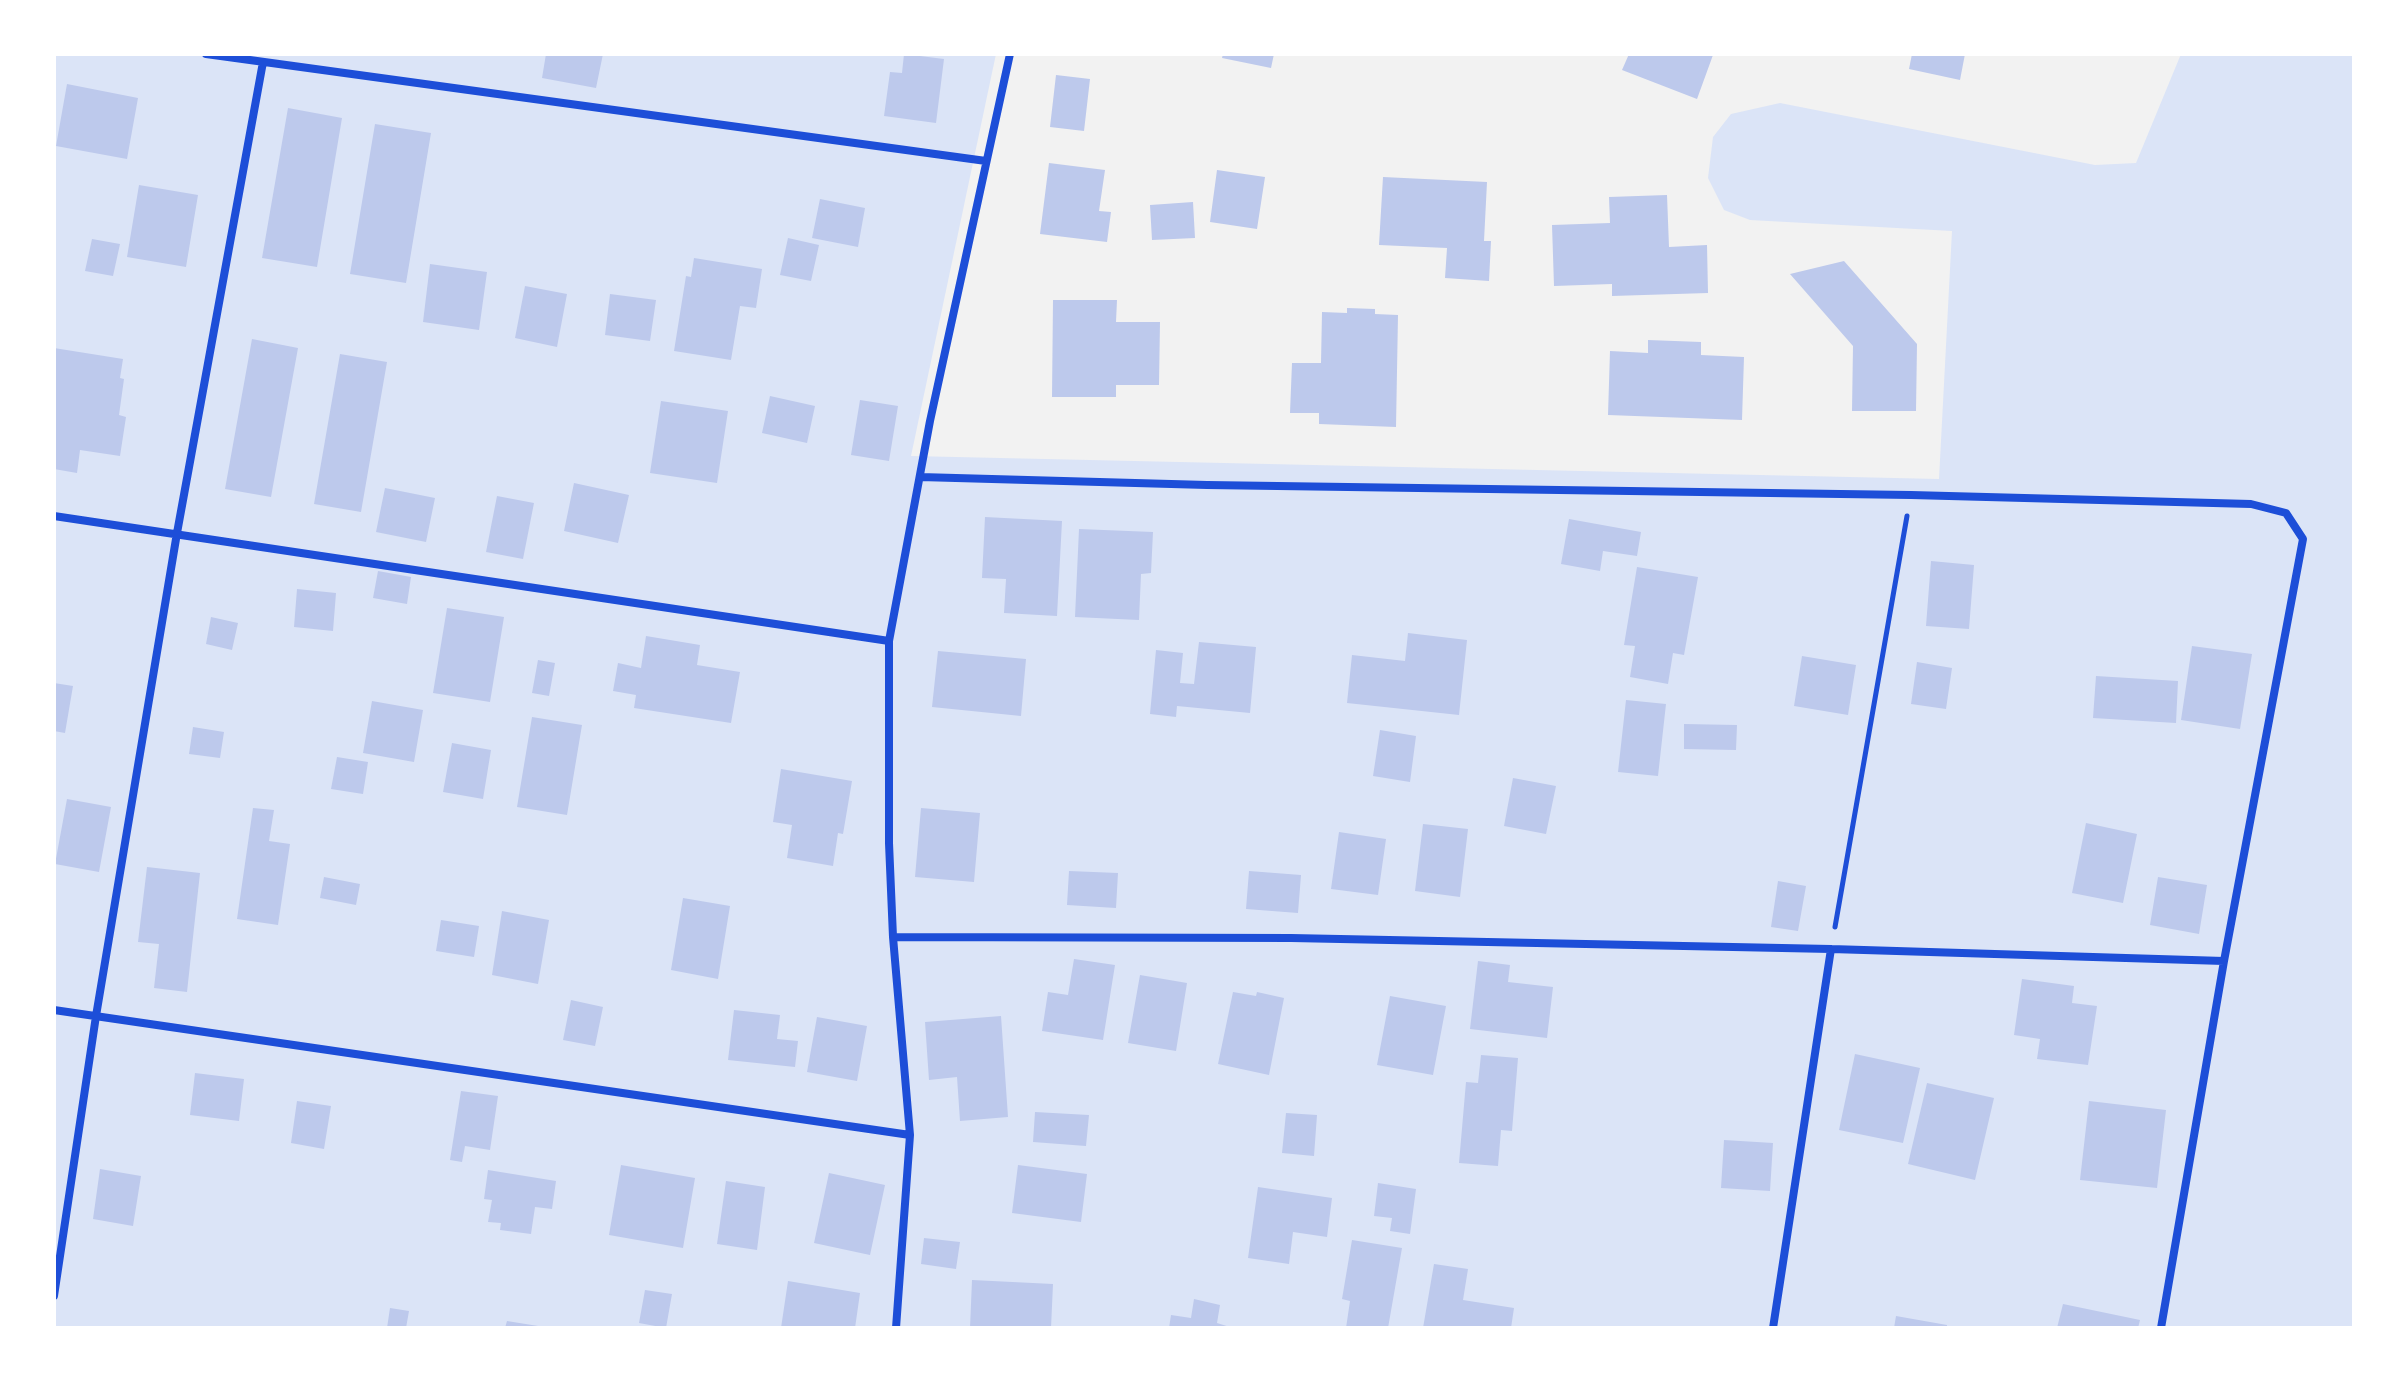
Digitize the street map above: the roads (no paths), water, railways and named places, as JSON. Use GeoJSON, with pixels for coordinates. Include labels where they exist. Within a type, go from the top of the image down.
{"type":"FeatureCollection","features":[{"type":"Feature","properties":{"kind":"street"},"geometry":{"type":"LineString","coordinates":[[206,54],[986,161]]}},
{"type":"Feature","properties":{"kind":"street"},"geometry":{"type":"LineString","coordinates":[[896,1328],[910,1135],[893,937],[889,843],[889,641],[920,477],[1010,54]]}},
{"type":"Feature","properties":{"kind":"street"},"geometry":{"type":"LineString","coordinates":[[54,1296],[96,1016],[177,533],[263,62]]}},
{"type":"Feature","properties":{"kind":"street"},"geometry":{"type":"LineString","coordinates":[[920,477],[1207,485],[1911,495],[2251,504],[2286,513],[2303,539],[2224,961],[2161,1328]]}},
{"type":"Feature","properties":{"kind":"street"},"geometry":{"type":"LineString","coordinates":[[54,516],[889,641]]}},
{"type":"Feature","properties":{"kind":"street"},"geometry":{"type":"LineString","coordinates":[[893,937],[1291,938],[2224,961]]}},
{"type":"Feature","properties":{"kind":"street"},"geometry":{"type":"LineString","coordinates":[[1773,1328],[1831,949]]}},
{"type":"Feature","properties":{"kind":"street"},"geometry":{"type":"LineString","coordinates":[[54,1010],[910,1135]]}}]}
